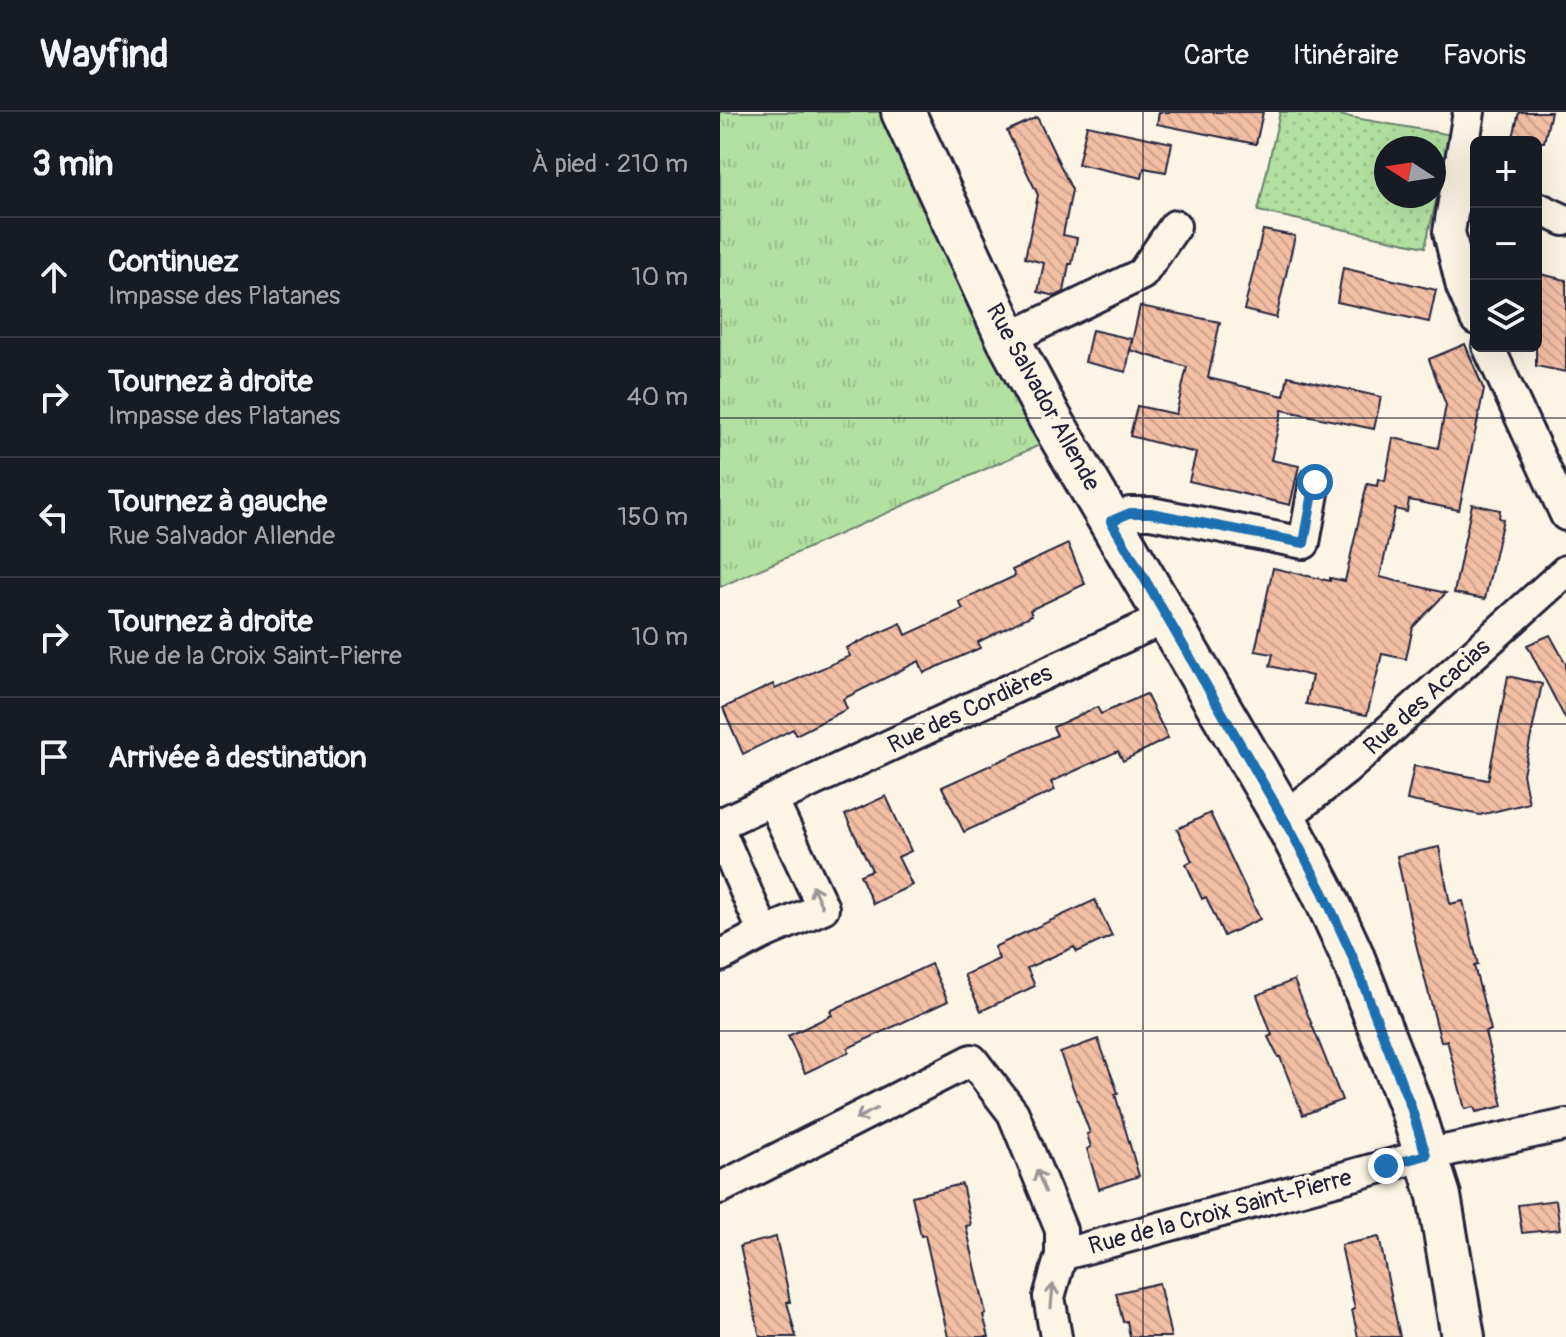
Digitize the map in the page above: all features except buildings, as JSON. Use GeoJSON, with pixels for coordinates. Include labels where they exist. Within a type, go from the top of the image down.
{"type":"FeatureCollection","features":[{"type":"Feature","properties":{"kind":"street","name":"Rue Salvador Allende"},"geometry":{"type":"LineString","coordinates":[[903,112],[1008,339],[1050,418],[1284,818],[1351,953],[1411,1107],[1439,1196],[1463,1337]]}},
{"type":"Feature","properties":{"kind":"street"},"geometry":{"type":"LineString","coordinates":[[1469,112],[1467,185],[1449,232],[1462,287],[1470,305]]}},
{"type":"Feature","properties":{"kind":"street"},"geometry":{"type":"LineString","coordinates":[[1538,208],[1564,220]]}},
{"type":"Feature","properties":{"kind":"street"},"geometry":{"type":"LineString","coordinates":[[1008,339],[1142,274],[1175,226]]}},
{"type":"Feature","properties":{"kind":"street"},"geometry":{"type":"LineString","coordinates":[[1491,352],[1566,515]]}},
{"type":"Feature","properties":{"kind":"street"},"geometry":{"type":"LineString","coordinates":[[1111,521],[1130,513],[1151,513],[1304,543],[1315,482]]}},
{"type":"Feature","properties":{"kind":"street","name":"Rue des Acacias"},"geometry":{"type":"LineString","coordinates":[[1284,818],[1345,770],[1566,571]]}},
{"type":"Feature","properties":{"kind":"street","name":"Rue des Cordières"},"geometry":{"type":"LineString","coordinates":[[720,824],[1167,617]]}},
{"type":"Feature","properties":{"kind":"street"},"geometry":{"type":"LineString","coordinates":[[720,956],[823,908],[772,800]]}},
{"type":"Feature","properties":{"kind":"street"},"geometry":{"type":"LineString","coordinates":[[720,832],[764,933]]}},
{"type":"Feature","properties":{"kind":"street","name":"Rue de la Croix Saint-Pierre"},"geometry":{"type":"LineString","coordinates":[[720,1188],[972,1060],[1013,1113],[1061,1230],[1061,1255],[1049,1297],[1056,1337]]}},
{"type":"Feature","properties":{"kind":"street","name":"Rue de la Croix Saint-Pierre"},"geometry":{"type":"LineString","coordinates":[[1061,1255],[1426,1155],[1566,1125]]}},
{"type":"Feature","properties":{"kind":"green space"},"geometry":{"type":"Polygon","coordinates":[[[720,112],[880,112],[1051,440],[720,587],[720,112]]]}},
{"type":"Feature","properties":{"kind":"green space"},"geometry":{"type":"Polygon","coordinates":[[[1280,112],[1321,112],[1452,135],[1446,160],[1446,136],[1374,136],[1374,208],[1434,208],[1425,247],[1258,211],[1280,112]]]}},
{"type":"Feature","properties":{"kind":"route"},"geometry":{"type":"LineString","coordinates":[[1315,482],[1304,543],[1151,513],[1130,513],[1111,521],[1293,835],[1351,953],[1411,1107],[1426,1155],[1386,1166]]}}]}
